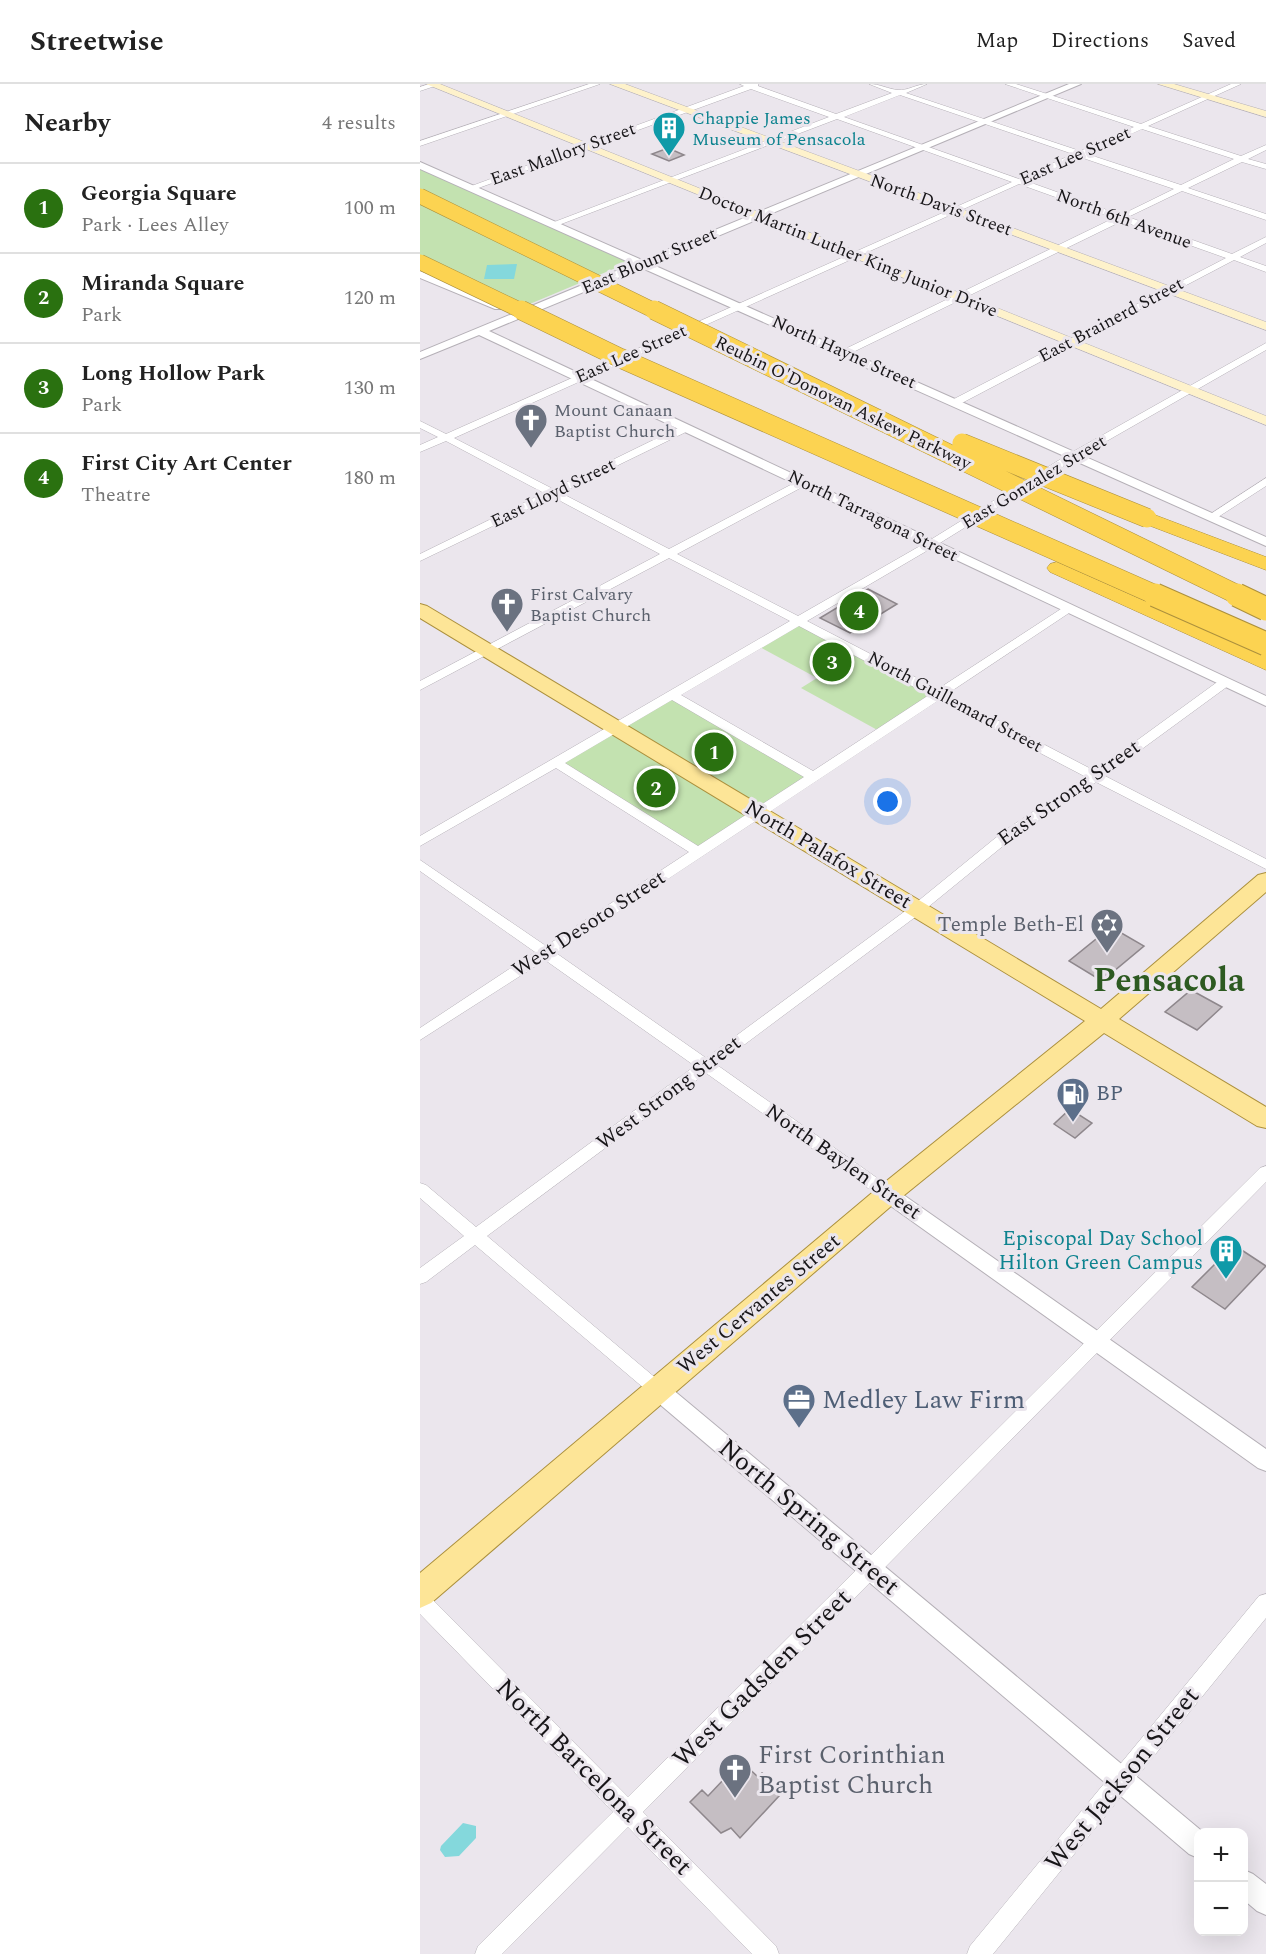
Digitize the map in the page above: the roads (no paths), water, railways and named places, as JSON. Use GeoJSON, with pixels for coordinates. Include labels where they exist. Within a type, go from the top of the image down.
{"type":"FeatureCollection","features":[{"type":"Feature","properties":{"kind":"highway","name":"Reubin O'Donovan Askew Parkway"},"geometry":{"type":"LineString","coordinates":[[420,196],[1266,609]]}},
{"type":"Feature","properties":{"kind":"highway"},"geometry":{"type":"LineString","coordinates":[[420,262],[1266,644]]}},
{"type":"Feature","properties":{"kind":"highway"},"geometry":{"type":"LineString","coordinates":[[640,304],[700,328],[853,398],[1147,519],[1266,564]]}},
{"type":"Feature","properties":{"kind":"highway"},"geometry":{"type":"LineString","coordinates":[[627,355],[755,430],[1266,663]]}},
{"type":"Feature","properties":{"kind":"main road","name":"Doctor Martin Luther King Junior Drive"},"geometry":{"type":"LineString","coordinates":[[434,84],[1266,421]]}},
{"type":"Feature","properties":{"kind":"main road","name":"North Davis Street"},"geometry":{"type":"LineString","coordinates":[[615,84],[1266,326]]}},
{"type":"Feature","properties":{"kind":"main road"},"geometry":{"type":"LineString","coordinates":[[1163,84],[1266,114]]}},
{"type":"Feature","properties":{"kind":"main road","name":"North Palafox Street"},"geometry":{"type":"LineString","coordinates":[[420,610],[1266,1119]]}},
{"type":"Feature","properties":{"kind":"main road","name":"West Cervantes Street"},"geometry":{"type":"LineString","coordinates":[[420,1593],[888,1194],[1103,1020],[1190,946],[1266,875]]}},
{"type":"Feature","properties":{"kind":"street"},"geometry":{"type":"LineString","coordinates":[[420,89],[434,84]]}},
{"type":"Feature","properties":{"kind":"street"},"geometry":{"type":"LineString","coordinates":[[420,144],[596,84]]}},
{"type":"Feature","properties":{"kind":"street"},"geometry":{"type":"LineString","coordinates":[[873,84],[1266,217]]}},
{"type":"Feature","properties":{"kind":"street"},"geometry":{"type":"LineString","coordinates":[[553,224],[923,84]]}},
{"type":"Feature","properties":{"kind":"street"},"geometry":{"type":"LineString","coordinates":[[1009,84],[1266,167]]}},
{"type":"Feature","properties":{"kind":"street","name":"East Blount Street"},"geometry":{"type":"LineString","coordinates":[[420,356],[757,215],[988,123],[1077,84]]}},
{"type":"Feature","properties":{"kind":"street","name":"East Lee Street"},"geometry":{"type":"LineString","coordinates":[[420,449],[1237,84]]}},
{"type":"Feature","properties":{"kind":"street","name":"East Mallory Street"},"geometry":{"type":"LineString","coordinates":[[471,188],[751,85]]}},
{"type":"Feature","properties":{"kind":"street","name":"North 6th Avenue"},"geometry":{"type":"LineString","coordinates":[[751,85],[1266,269]]}},
{"type":"Feature","properties":{"kind":"street"},"geometry":{"type":"LineString","coordinates":[[844,352],[1266,147]]}},
{"type":"Feature","properties":{"kind":"street","name":"North Hayne Street"},"geometry":{"type":"LineString","coordinates":[[420,165],[1266,542]]}},
{"type":"Feature","properties":{"kind":"street","name":"East Brainerd Street"},"geometry":{"type":"LineString","coordinates":[[956,402],[1266,240]]}},
{"type":"Feature","properties":{"kind":"street"},"geometry":{"type":"LineString","coordinates":[[420,274],[519,315],[600,355],[627,355]]}},
{"type":"Feature","properties":{"kind":"street","name":"North Tarragona Street"},"geometry":{"type":"LineString","coordinates":[[479,331],[1266,702]]}},
{"type":"Feature","properties":{"kind":"street","name":"East Gonzalez Street"},"geometry":{"type":"LineString","coordinates":[[420,842],[931,544],[1073,456],[1266,346]]}},
{"type":"Feature","properties":{"kind":"street","name":"North Guillemard Street"},"geometry":{"type":"LineString","coordinates":[[420,424],[1096,776],[1266,875]]}},
{"type":"Feature","properties":{"kind":"street","name":"East Lloyd Street"},"geometry":{"type":"LineString","coordinates":[[420,558],[686,428]]}},
{"type":"Feature","properties":{"kind":"street"},"geometry":{"type":"LineString","coordinates":[[1211,517],[1266,481]]}},
{"type":"Feature","properties":{"kind":"street"},"geometry":{"type":"LineString","coordinates":[[420,686],[802,483]]}},
{"type":"Feature","properties":{"kind":"street","name":"West Desoto Street"},"geometry":{"type":"LineString","coordinates":[[420,1035],[1068,609]]}},
{"type":"Feature","properties":{"kind":"street","name":"East Strong Street"},"geometry":{"type":"LineString","coordinates":[[917,909],[1009,834],[1096,776],[1224,682]]}},
{"type":"Feature","properties":{"kind":"street"},"geometry":{"type":"LineString","coordinates":[[672,695],[814,777]]}},
{"type":"Feature","properties":{"kind":"street"},"geometry":{"type":"LineString","coordinates":[[556,763],[699,852]]}},
{"type":"Feature","properties":{"kind":"street","name":"North Baylen Street"},"geometry":{"type":"LineString","coordinates":[[420,864],[1266,1461]]}},
{"type":"Feature","properties":{"kind":"street","name":"West Strong Street"},"geometry":{"type":"LineString","coordinates":[[420,1277],[917,909]]}},
{"type":"Feature","properties":{"kind":"street","name":"West Gadsden Street"},"geometry":{"type":"LineString","coordinates":[[486,1954],[1266,1172]]}},
{"type":"Feature","properties":{"kind":"street","name":"North Spring Street"},"geometry":{"type":"LineString","coordinates":[[420,1190],[1194,1842]]}},
{"type":"Feature","properties":{"kind":"street","name":"North Barcelona Street"},"geometry":{"type":"LineString","coordinates":[[420,1600],[768,1954]]}},
{"type":"Feature","properties":{"kind":"street","name":"West Jackson Street"},"geometry":{"type":"LineString","coordinates":[[978,1954],[1266,1603]]}},
{"type":"Feature","properties":{"kind":"street"},"geometry":{"type":"LineString","coordinates":[[1248,1886],[1266,1902]]}},
{"type":"Feature","properties":{"kind":"water"},"geometry":{"type":"Polygon","coordinates":[[[517,264],[514,279],[484,279],[487,265],[517,264]]]}},
{"type":"Feature","properties":{"kind":"water"},"geometry":{"type":"Polygon","coordinates":[[[463,1823],[476,1826],[476,1838],[459,1856],[445,1857],[440,1850],[441,1846],[463,1823]]]}},
{"type":"Feature","properties":{"kind":"place","name":"Chappie James Museum of Pensacola"},"geometry":{"type":"Point","coordinates":[669,157]}},
{"type":"Feature","properties":{"kind":"place","name":"Mount Canaan Baptist Church"},"geometry":{"type":"Point","coordinates":[531,449]}},
{"type":"Feature","properties":{"kind":"place","name":"First City Art Center"},"geometry":{"type":"Point","coordinates":[859,611]}},
{"type":"Feature","properties":{"kind":"place","name":"First Calvary Baptist Church"},"geometry":{"type":"Point","coordinates":[507,633]}},
{"type":"Feature","properties":{"kind":"place","name":"Long Hollow Park"},"geometry":{"type":"Point","coordinates":[832,662]}},
{"type":"Feature","properties":{"kind":"place","name":"Georgia Square"},"geometry":{"type":"Point","coordinates":[714,752]}},
{"type":"Feature","properties":{"kind":"place","name":"Miranda Square"},"geometry":{"type":"Point","coordinates":[656,788]}},
{"type":"Feature","properties":{"kind":"place","name":"Temple Beth-El"},"geometry":{"type":"Point","coordinates":[1107,954]}},
{"type":"Feature","properties":{"kind":"place","name":"BP"},"geometry":{"type":"Point","coordinates":[1073,1123]}},
{"type":"Feature","properties":{"kind":"place","name":"Episcopal Day School Hilton Green Campus"},"geometry":{"type":"Point","coordinates":[1226,1280]}},
{"type":"Feature","properties":{"kind":"place","name":"Medley Law Firm"},"geometry":{"type":"Point","coordinates":[799,1429]}},
{"type":"Feature","properties":{"kind":"place","name":"First Corinthian Baptist Church"},"geometry":{"type":"Point","coordinates":[735,1799]}},
{"type":"Feature","properties":{"kind":"district","name":"Pensacola"},"geometry":{"type":"Point","coordinates":[1169,981]}}]}
